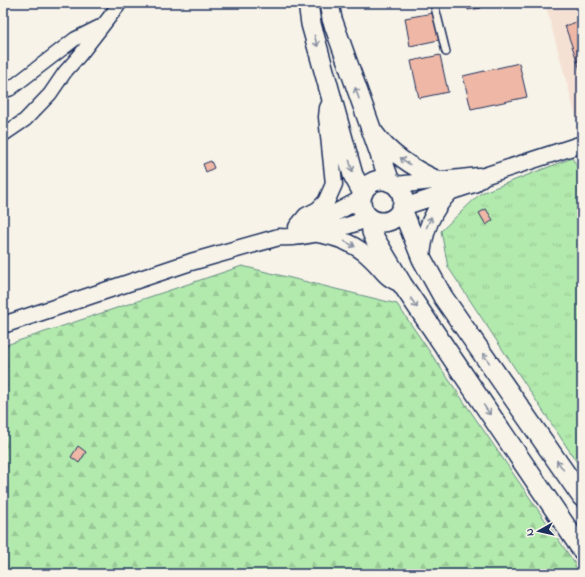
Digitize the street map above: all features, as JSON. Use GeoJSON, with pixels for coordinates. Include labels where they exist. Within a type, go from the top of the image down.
{"type":"FeatureCollection","features":[{"type":"Feature","properties":{"kind":"main road"},"geometry":{"type":"LineString","coordinates":[[308,3],[311,24],[353,175],[362,196],[363,209],[370,219],[375,239],[402,284],[582,550]]}},
{"type":"Feature","properties":{"kind":"main road"},"geometry":{"type":"LineString","coordinates":[[329,3],[332,19],[368,124],[393,184],[402,195],[402,208],[422,259],[442,297],[582,497]]}},
{"type":"Feature","properties":{"kind":"main road"},"geometry":{"type":"LineString","coordinates":[[362,196],[372,183],[384,180],[393,184]]}},
{"type":"Feature","properties":{"kind":"main road"},"geometry":{"type":"LineString","coordinates":[[370,219],[383,223],[389,222],[394,219],[402,208]]}},
{"type":"Feature","properties":{"kind":"street"},"geometry":{"type":"LineString","coordinates":[[3,135],[25,120],[50,94],[65,72],[118,6],[117,3]]}},
{"type":"Feature","properties":{"kind":"street"},"geometry":{"type":"LineString","coordinates":[[3,91],[10,89],[75,39],[103,25]]}},
{"type":"Feature","properties":{"kind":"street"},"geometry":{"type":"LineString","coordinates":[[298,227],[306,216],[318,210],[326,202],[334,184],[327,117],[328,108],[332,100]]}},
{"type":"Feature","properties":{"kind":"street"},"geometry":{"type":"LineString","coordinates":[[368,124],[378,137],[401,159],[439,180]]}},
{"type":"Feature","properties":{"kind":"street"},"geometry":{"type":"LineString","coordinates":[[393,184],[484,176],[582,144]]}},
{"type":"Feature","properties":{"kind":"street"},"geometry":{"type":"LineString","coordinates":[[402,208],[474,184],[484,176]]}},
{"type":"Feature","properties":{"kind":"street"},"geometry":{"type":"LineString","coordinates":[[422,259],[424,239],[431,218],[436,208],[451,191]]}},
{"type":"Feature","properties":{"kind":"street"},"geometry":{"type":"LineString","coordinates":[[279,237],[288,230],[322,220],[362,196]]}},
{"type":"Feature","properties":{"kind":"street"},"geometry":{"type":"LineString","coordinates":[[3,325],[191,262],[279,237],[292,238],[370,219]]}},
{"type":"Feature","properties":{"kind":"street"},"geometry":{"type":"LineString","coordinates":[[313,233],[336,238],[355,246],[372,259],[389,280],[402,284]]}},
{"type":"Feature","properties":{"kind":"lane"},"geometry":{"type":"LineString","coordinates":[[434,3],[446,52]]}},
{"type":"Feature","properties":{"kind":"shaded area"},"geometry":{"type":"Polygon","coordinates":[[[545,3],[582,3],[582,122],[578,124],[545,3]]]}},
{"type":"Feature","properties":{"kind":"green space"},"geometry":{"type":"Polygon","coordinates":[[[572,158],[582,173],[582,470],[448,267],[441,231],[481,193],[572,158]]]}},
{"type":"Feature","properties":{"kind":"green space"},"geometry":{"type":"Polygon","coordinates":[[[242,266],[397,304],[582,574],[3,574],[3,346],[242,266]]]}},
{"type":"Feature","properties":{"kind":"building"},"geometry":{"type":"Polygon","coordinates":[[[467,3],[480,3],[481,8],[468,10],[467,3]]]}},
{"type":"Feature","properties":{"kind":"building"},"geometry":{"type":"Polygon","coordinates":[[[433,13],[439,40],[410,46],[405,18],[433,13]]]}},
{"type":"Feature","properties":{"kind":"building"},"geometry":{"type":"Polygon","coordinates":[[[582,20],[582,75],[565,26],[582,20]]]}},
{"type":"Feature","properties":{"kind":"building"},"geometry":{"type":"Polygon","coordinates":[[[440,55],[448,92],[419,98],[411,61],[440,55]]]}},
{"type":"Feature","properties":{"kind":"building"},"geometry":{"type":"Polygon","coordinates":[[[519,63],[527,97],[471,109],[463,76],[519,63]]]}},
{"type":"Feature","properties":{"kind":"building"},"geometry":{"type":"Polygon","coordinates":[[[211,161],[214,168],[206,172],[203,164],[211,161]]]}},
{"type":"Feature","properties":{"kind":"building"},"geometry":{"type":"Polygon","coordinates":[[[486,209],[493,220],[486,225],[479,213],[486,209]]]}},
{"type":"Feature","properties":{"kind":"building"},"geometry":{"type":"Polygon","coordinates":[[[78,446],[86,452],[79,463],[71,457],[78,446]]]}}]}
